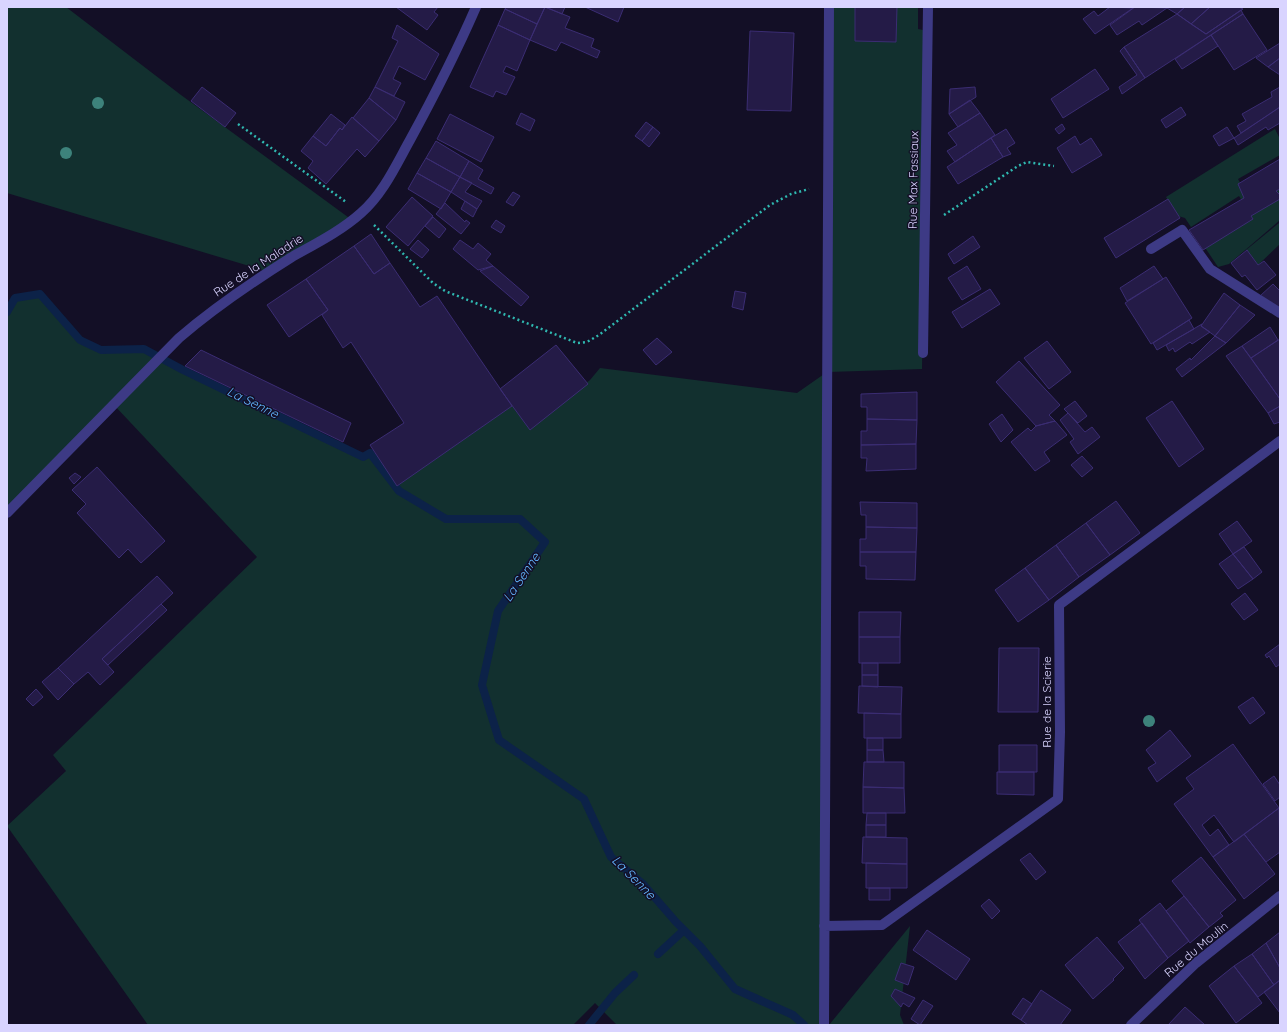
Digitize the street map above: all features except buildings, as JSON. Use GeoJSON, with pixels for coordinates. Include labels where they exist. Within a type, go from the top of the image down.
{"type":"FeatureCollection","features":[{"type":"Feature","properties":{"kind":"street","name":"Rue de la Maladrie"},"geometry":{"type":"LineString","coordinates":[[7,513],[179,338],[198,321],[221,303],[361,213],[374,198],[403,153],[443,79],[476,7]]}},
{"type":"Feature","properties":{"kind":"street"},"geometry":{"type":"LineString","coordinates":[[824,1025],[829,7]]}},
{"type":"Feature","properties":{"kind":"street","name":"Rue Max Fassiaux"},"geometry":{"type":"LineString","coordinates":[[923,353],[928,7]]}},
{"type":"Feature","properties":{"kind":"street"},"geometry":{"type":"LineString","coordinates":[[1151,249],[1182,230],[1210,269],[1280,313]]}},
{"type":"Feature","properties":{"kind":"street","name":"Rue de la Scierie"},"geometry":{"type":"LineString","coordinates":[[824,926],[882,925],[1058,800],[1060,732],[1058,605],[1280,441]]}},
{"type":"Feature","properties":{"kind":"street","name":"Rue du Moulin"},"geometry":{"type":"LineString","coordinates":[[1131,1025],[1196,963],[1280,896]]}},
{"type":"Feature","properties":{"kind":"path"},"geometry":{"type":"LineString","coordinates":[[238,124],[361,213],[433,283],[445,291],[577,343],[587,342],[599,335],[770,205],[791,194],[809,189],[828,188]]}},
{"type":"Feature","properties":{"kind":"path"},"geometry":{"type":"LineString","coordinates":[[926,216],[945,215],[1018,166],[1028,162],[1054,166]]}},
{"type":"Feature","properties":{"kind":"green space"},"geometry":{"type":"Polygon","coordinates":[[[7,7],[66,7],[181,95],[352,220],[269,272],[7,193],[7,7]]]}},
{"type":"Feature","properties":{"kind":"green space"},"geometry":{"type":"Polygon","coordinates":[[[829,7],[918,7],[918,29],[928,31],[922,369],[828,372],[824,1025],[617,1025],[595,1003],[573,1025],[148,1025],[7,826],[66,771],[53,755],[257,557],[114,405],[7,513],[7,312],[15,298],[40,294],[80,340],[101,350],[144,349],[183,370],[362,457],[370,453],[393,483],[510,402],[534,425],[590,380],[600,368],[797,393],[827,372],[829,7]]]}},
{"type":"Feature","properties":{"kind":"green space"},"geometry":{"type":"Polygon","coordinates":[[[1275,129],[1280,139],[1280,155],[1238,179],[1245,192],[1280,176],[1280,220],[1229,264],[1218,267],[1204,246],[1252,216],[1239,196],[1191,227],[1185,218],[1178,216],[1166,197],[1275,129]]]}},
{"type":"Feature","properties":{"kind":"green space"},"geometry":{"type":"Polygon","coordinates":[[[1279,223],[1280,244],[1258,265],[1246,250],[1279,223]]]}},
{"type":"Feature","properties":{"kind":"green space"},"geometry":{"type":"Polygon","coordinates":[[[910,926],[900,1015],[904,1025],[829,1025],[910,926]]]}},
{"type":"Feature","properties":{"kind":"waterway","name":"La Senne"},"geometry":{"type":"LineString","coordinates":[[7,312],[15,298],[40,294],[80,340],[101,350],[144,349],[183,370],[363,457],[370,453],[399,491],[446,519],[520,519],[545,542],[498,611],[482,685],[499,740],[584,799],[611,857],[643,884],[676,922],[700,946],[735,989],[793,1015],[804,1025]]}},
{"type":"Feature","properties":{"kind":"waterway"},"geometry":{"type":"LineString","coordinates":[[658,954],[684,930]]}},
{"type":"Feature","properties":{"kind":"waterway"},"geometry":{"type":"LineString","coordinates":[[589,1025],[615,993],[634,975]]}}]}
